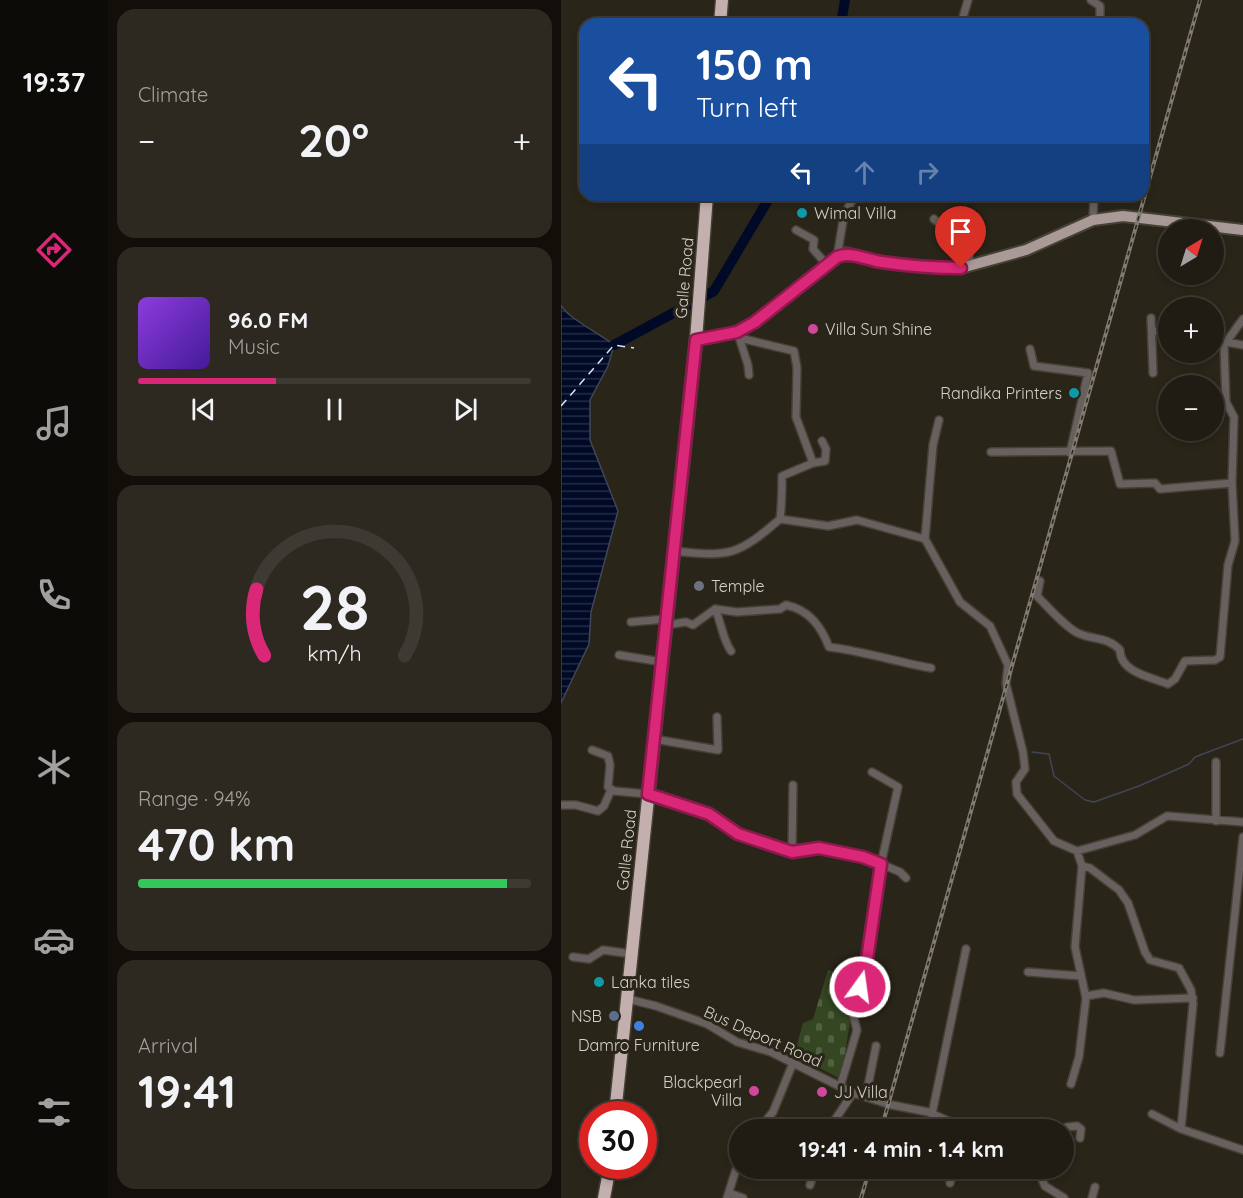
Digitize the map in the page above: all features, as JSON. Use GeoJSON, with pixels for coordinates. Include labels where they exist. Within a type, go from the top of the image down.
{"type":"FeatureCollection","features":[{"type":"Feature","properties":{"kind":"highway"},"geometry":{"type":"LineString","coordinates":[[720,18],[722,0]]}},
{"type":"Feature","properties":{"kind":"highway","name":"Galle Road"},"geometry":{"type":"LineString","coordinates":[[616,1101],[696,336],[707,201]]}},
{"type":"Feature","properties":{"kind":"highway"},"geometry":{"type":"LineString","coordinates":[[604,1198],[608,1179]]}},
{"type":"Feature","properties":{"kind":"main road"},"geometry":{"type":"LineString","coordinates":[[696,336],[739,335],[837,257],[846,254],[879,262],[939,268],[971,265],[1026,250],[1093,220],[1123,216],[1243,230]]}},
{"type":"Feature","properties":{"kind":"street"},"geometry":{"type":"LineString","coordinates":[[962,18],[968,0]]}},
{"type":"Feature","properties":{"kind":"street"},"geometry":{"type":"LineString","coordinates":[[1091,0],[1101,6],[1100,18]]}},
{"type":"Feature","properties":{"kind":"street"},"geometry":{"type":"LineString","coordinates":[[837,257],[844,215],[852,201]]}},
{"type":"Feature","properties":{"kind":"street"},"geometry":{"type":"LineString","coordinates":[[1093,220],[1094,201]]}},
{"type":"Feature","properties":{"kind":"street"},"geometry":{"type":"LineString","coordinates":[[934,219],[941,225],[970,228],[967,248],[971,265]]}},
{"type":"Feature","properties":{"kind":"street"},"geometry":{"type":"LineString","coordinates":[[796,230],[814,240],[813,249],[827,265]]}},
{"type":"Feature","properties":{"kind":"street"},"geometry":{"type":"LineString","coordinates":[[1151,318],[1153,373]]}},
{"type":"Feature","properties":{"kind":"street"},"geometry":{"type":"LineString","coordinates":[[1040,581],[1037,596],[1078,634],[1104,639],[1114,644],[1120,650],[1124,665],[1168,684],[1175,679],[1185,661],[1215,660],[1220,657],[1228,565],[1235,541],[1232,483],[1234,417],[1226,402],[1224,345],[1243,319]]}},
{"type":"Feature","properties":{"kind":"street"},"geometry":{"type":"LineString","coordinates":[[1152,331],[1158,331]]}},
{"type":"Feature","properties":{"kind":"street"},"geometry":{"type":"LineString","coordinates":[[739,335],[749,375]]}},
{"type":"Feature","properties":{"kind":"street"},"geometry":{"type":"LineString","coordinates":[[739,335],[794,351],[797,368],[796,417],[813,463]]}},
{"type":"Feature","properties":{"kind":"street"},"geometry":{"type":"LineString","coordinates":[[1226,342],[1243,345]]}},
{"type":"Feature","properties":{"kind":"street"},"geometry":{"type":"LineString","coordinates":[[1030,349],[1034,366],[1088,373],[1069,453]]}},
{"type":"Feature","properties":{"kind":"street"},"geometry":{"type":"LineString","coordinates":[[939,420],[933,446],[925,539],[960,602],[990,626],[1008,665],[1006,684],[1025,769],[1016,782],[1017,794],[1055,841],[1077,851],[1135,835],[1167,816],[1243,822]]}},
{"type":"Feature","properties":{"kind":"street"},"geometry":{"type":"LineString","coordinates":[[674,550],[727,554],[760,538],[780,519],[782,476],[813,463],[825,461],[826,449],[822,441]]}},
{"type":"Feature","properties":{"kind":"street"},"geometry":{"type":"LineString","coordinates":[[991,452],[1111,451],[1120,484],[1155,483],[1160,489],[1232,483]]}},
{"type":"Feature","properties":{"kind":"street"},"geometry":{"type":"LineString","coordinates":[[780,519],[828,526],[857,520],[925,539]]}},
{"type":"Feature","properties":{"kind":"street"},"geometry":{"type":"LineString","coordinates":[[631,622],[686,622],[693,625],[715,609],[737,612],[780,609],[786,605],[799,608],[817,625],[829,647],[848,648],[871,656],[931,668]]}},
{"type":"Feature","properties":{"kind":"street"},"geometry":{"type":"LineString","coordinates":[[715,609],[723,625],[723,640],[732,651]]}},
{"type":"Feature","properties":{"kind":"street"},"geometry":{"type":"LineString","coordinates":[[619,655],[662,662]]}},
{"type":"Feature","properties":{"kind":"street"},"geometry":{"type":"LineString","coordinates":[[654,739],[718,750],[717,717]]}},
{"type":"Feature","properties":{"kind":"street"},"geometry":{"type":"LineString","coordinates":[[592,750],[608,756],[611,765],[608,787],[611,790]]}},
{"type":"Feature","properties":{"kind":"street"},"geometry":{"type":"LineString","coordinates":[[1216,762],[1216,821]]}},
{"type":"Feature","properties":{"kind":"street"},"geometry":{"type":"LineString","coordinates":[[840,1087],[857,1030],[853,1015],[866,966],[881,864],[898,788],[872,772]]}},
{"type":"Feature","properties":{"kind":"street"},"geometry":{"type":"LineString","coordinates":[[792,852],[793,785]]}},
{"type":"Feature","properties":{"kind":"street"},"geometry":{"type":"LineString","coordinates":[[611,790],[648,794],[709,814],[738,834],[792,852],[819,848],[863,857],[894,868],[906,878]]}},
{"type":"Feature","properties":{"kind":"street"},"geometry":{"type":"LineString","coordinates":[[561,805],[576,805],[598,811],[604,806],[611,790]]}},
{"type":"Feature","properties":{"kind":"street"},"geometry":{"type":"LineString","coordinates":[[1220,1053],[1243,837]]}},
{"type":"Feature","properties":{"kind":"street"},"geometry":{"type":"LineString","coordinates":[[1071,1084],[1079,1057],[1086,996],[1075,947],[1082,866],[1077,851]]}},
{"type":"Feature","properties":{"kind":"street"},"geometry":{"type":"LineString","coordinates":[[1082,866],[1090,868],[1119,890],[1128,903],[1150,960],[1179,968],[1193,998],[1181,1129]]}},
{"type":"Feature","properties":{"kind":"street"},"geometry":{"type":"LineString","coordinates":[[932,1114],[966,949]]}},
{"type":"Feature","properties":{"kind":"street"},"geometry":{"type":"LineString","coordinates":[[573,957],[589,959],[603,950],[632,954]]}},
{"type":"Feature","properties":{"kind":"street"},"geometry":{"type":"LineString","coordinates":[[1028,972],[1081,976]]}},
{"type":"Feature","properties":{"kind":"street"},"geometry":{"type":"LineString","coordinates":[[1086,996],[1104,993],[1134,999],[1193,998]]}},
{"type":"Feature","properties":{"kind":"street","name":"Bus Deport Road"},"geometry":{"type":"LineString","coordinates":[[628,999],[657,1006],[707,1024],[737,1042],[771,1052],[853,1093],[944,1119]]}},
{"type":"Feature","properties":{"kind":"street"},"geometry":{"type":"LineString","coordinates":[[866,1096],[876,1046]]}},
{"type":"Feature","properties":{"kind":"street"},"geometry":{"type":"LineString","coordinates":[[767,1119],[773,1112],[793,1063]]}},
{"type":"Feature","properties":{"kind":"street"},"geometry":{"type":"LineString","coordinates":[[835,1119],[853,1093]]}},
{"type":"Feature","properties":{"kind":"street"},"geometry":{"type":"LineString","coordinates":[[1152,1114],[1181,1129],[1243,1150]]}},
{"type":"Feature","properties":{"kind":"street"},"geometry":{"type":"LineString","coordinates":[[1074,1126],[1081,1129],[1080,1138]]}},
{"type":"Feature","properties":{"kind":"street"},"geometry":{"type":"LineString","coordinates":[[733,1179],[728,1196],[743,1198]]}},
{"type":"Feature","properties":{"kind":"street"},"geometry":{"type":"LineString","coordinates":[[810,1185],[812,1179]]}},
{"type":"Feature","properties":{"kind":"street"},"geometry":{"type":"LineString","coordinates":[[950,1183],[951,1179]]}},
{"type":"Feature","properties":{"kind":"street"},"geometry":{"type":"LineString","coordinates":[[1042,1179],[1053,1195],[1064,1198]]}},
{"type":"Feature","properties":{"kind":"street"},"geometry":{"type":"LineString","coordinates":[[1092,1198],[1095,1187]]}},
{"type":"Feature","properties":{"kind":"green space"},"geometry":{"type":"Polygon","coordinates":[[[828,970],[860,980],[851,1015],[841,1079],[794,1055],[803,1023],[813,1019],[828,970]]]}},
{"type":"Feature","properties":{"kind":"water"},"geometry":{"type":"Polygon","coordinates":[[[561,305],[577,320],[614,345],[608,366],[590,400],[590,440],[618,511],[591,612],[589,644],[561,703],[561,305]]]}},
{"type":"Feature","properties":{"kind":"waterway"},"geometry":{"type":"LineString","coordinates":[[842,18],[845,0]]}},
{"type":"Feature","properties":{"kind":"waterway"},"geometry":{"type":"LineString","coordinates":[[614,345],[714,291],[767,201]]}},
{"type":"Feature","properties":{"kind":"waterway"},"geometry":{"type":"LineString","coordinates":[[1032,752],[1049,754],[1054,776],[1085,800],[1094,802],[1139,786],[1189,764],[1195,757],[1243,739]]}},
{"type":"Feature","properties":{"kind":"ferry route"},"geometry":{"type":"LineString","coordinates":[[561,406],[614,345],[634,348]]}},
{"type":"Feature","properties":{"kind":"railway"},"geometry":{"type":"LineString","coordinates":[[1149,181],[1200,0]]}},
{"type":"Feature","properties":{"kind":"railway"},"geometry":{"type":"LineString","coordinates":[[884,1119],[1143,201]]}},
{"type":"Feature","properties":{"kind":"railway"},"geometry":{"type":"LineString","coordinates":[[861,1198],[867,1179]]}},
{"type":"Feature","properties":{"kind":"place","name":"Wimal Villa"},"geometry":{"type":"Point","coordinates":[802,213]}},
{"type":"Feature","properties":{"kind":"place","name":"Villa Sun Shine"},"geometry":{"type":"Point","coordinates":[813,329]}},
{"type":"Feature","properties":{"kind":"place","name":"Randika Printers"},"geometry":{"type":"Point","coordinates":[1074,393]}},
{"type":"Feature","properties":{"kind":"place","name":"Temple"},"geometry":{"type":"Point","coordinates":[699,586]}},
{"type":"Feature","properties":{"kind":"place","name":"Lanka tiles"},"geometry":{"type":"Point","coordinates":[599,982]}},
{"type":"Feature","properties":{"kind":"place","name":"NSB"},"geometry":{"type":"Point","coordinates":[614,1016]}},
{"type":"Feature","properties":{"kind":"place","name":"Damro Furniture"},"geometry":{"type":"Point","coordinates":[639,1026]}},
{"type":"Feature","properties":{"kind":"place","name":"Blackpearl Villa"},"geometry":{"type":"Point","coordinates":[754,1091]}},
{"type":"Feature","properties":{"kind":"place","name":"JJ Villa"},"geometry":{"type":"Point","coordinates":[822,1092]}},
{"type":"Feature","properties":{"kind":"route"},"geometry":{"type":"LineString","coordinates":[[860,987],[866,966],[881,864],[863,857],[819,848],[792,852],[738,834],[709,814],[648,794],[696,340],[737,332],[755,322],[837,257],[846,254],[879,262],[961,268]]}}]}
